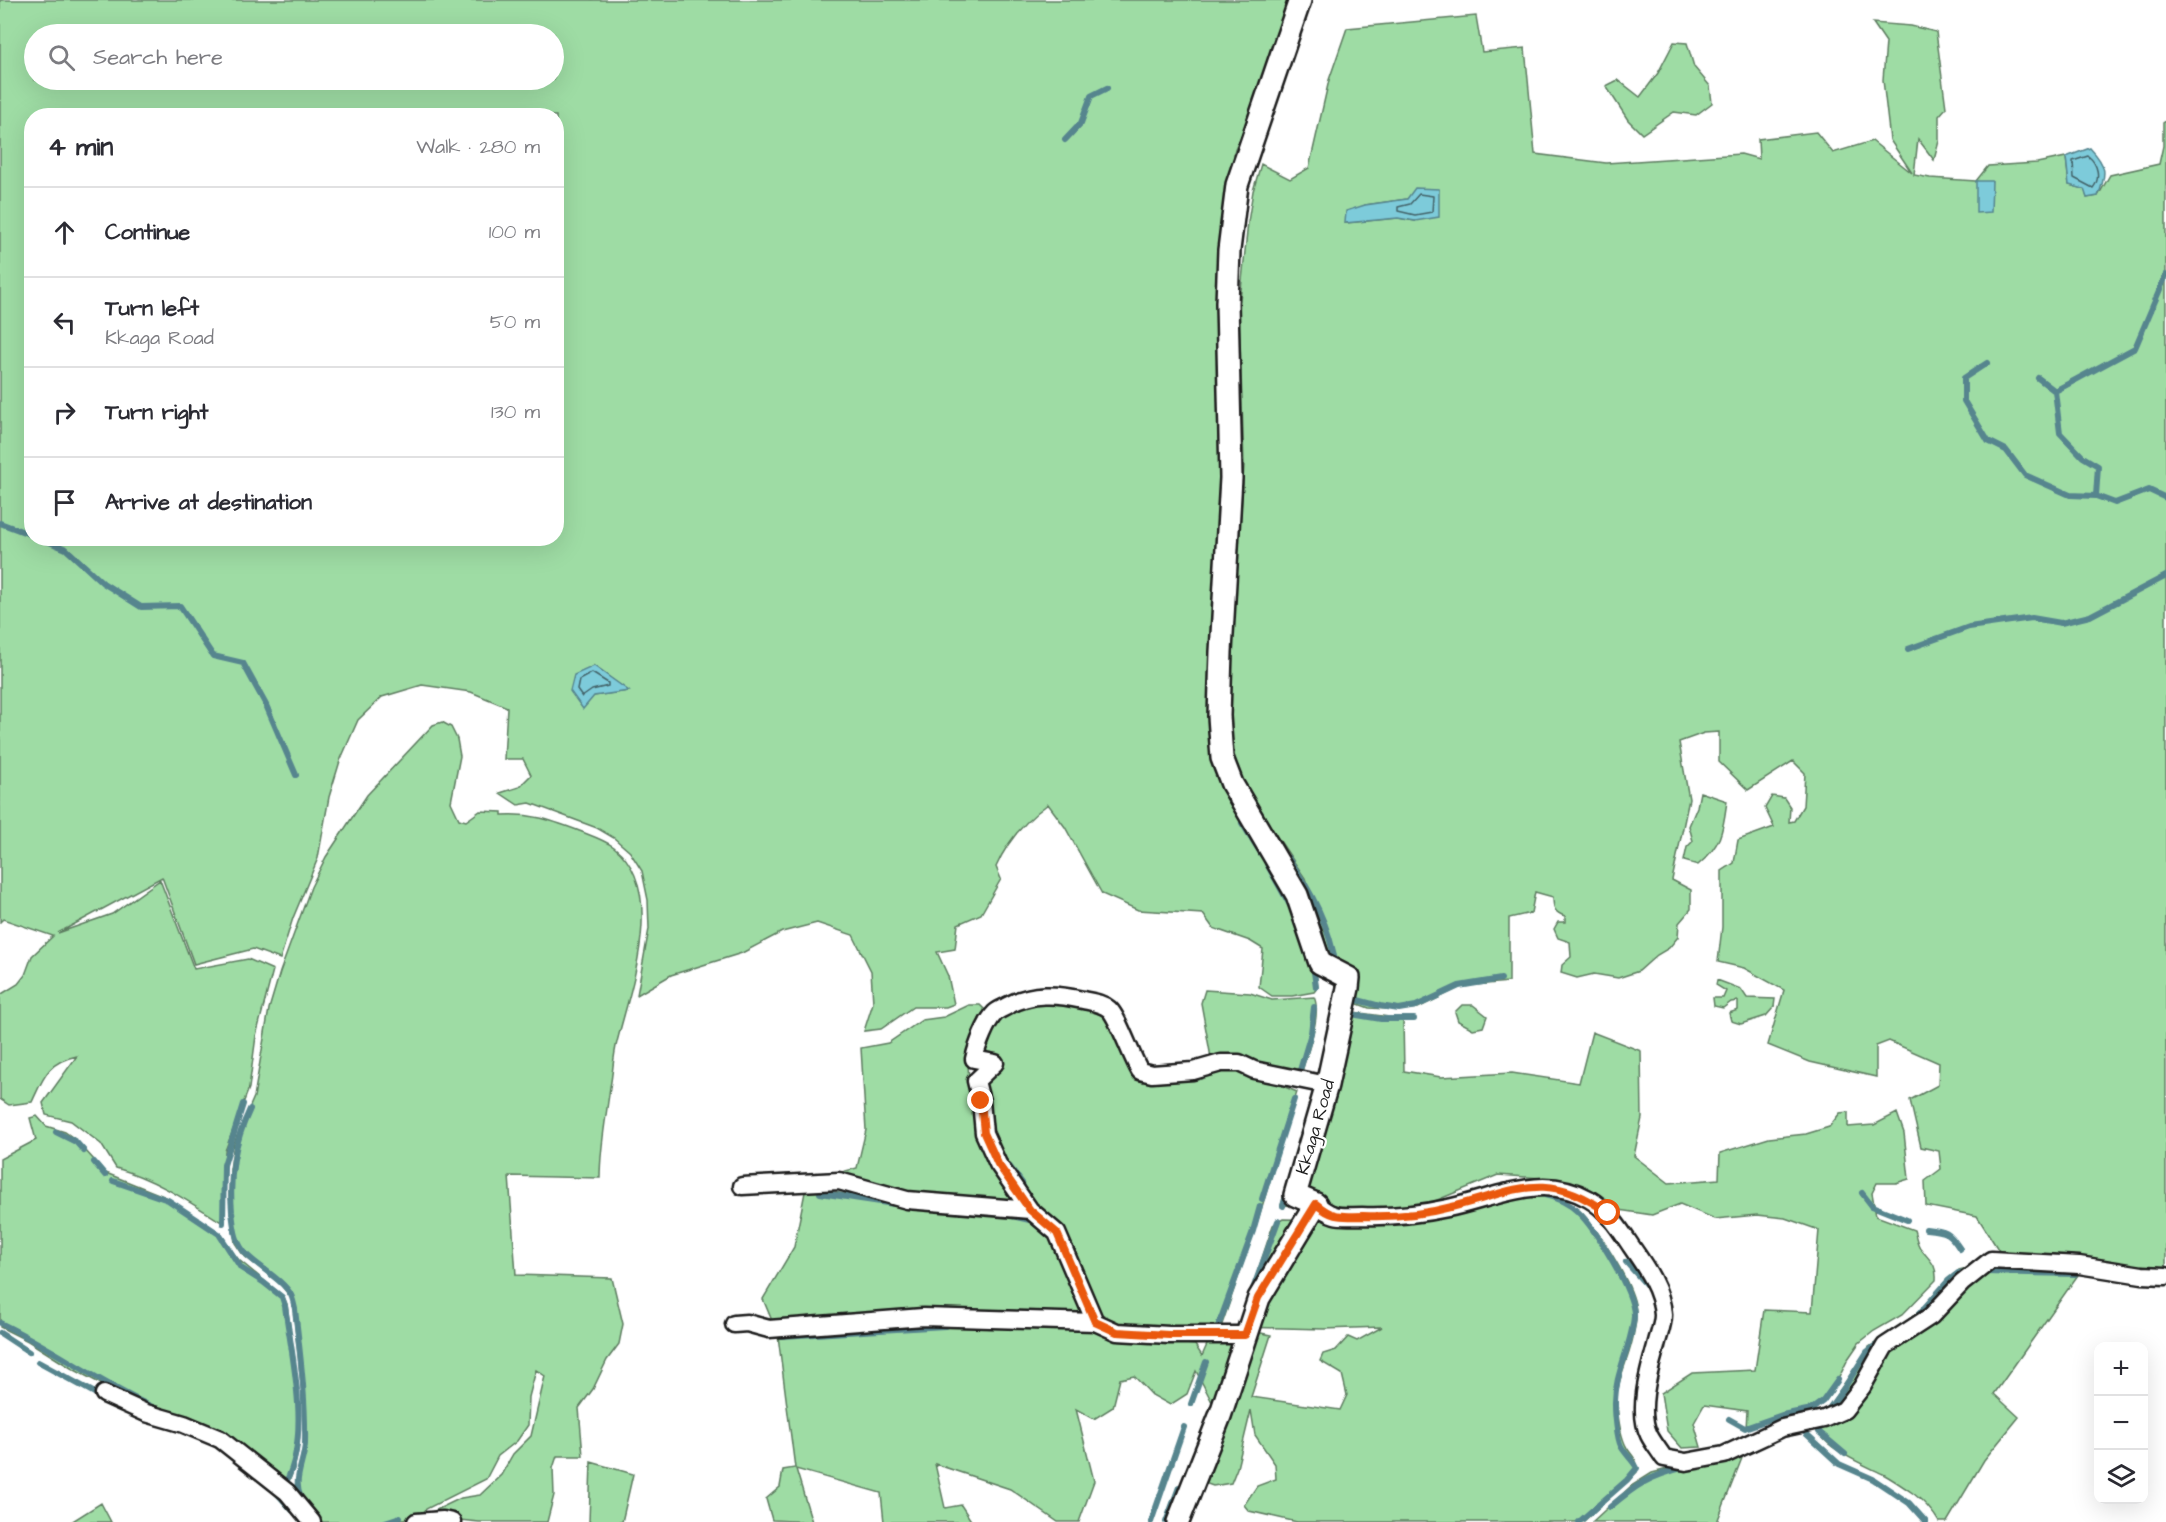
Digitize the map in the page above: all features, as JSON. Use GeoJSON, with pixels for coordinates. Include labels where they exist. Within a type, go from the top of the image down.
{"type":"FeatureCollection","features":[{"type":"Feature","properties":{"kind":"street","name":"Kkaga Road"},"geometry":{"type":"LineString","coordinates":[[1300,0],[1237,185],[1233,209],[1227,303],[1231,478],[1221,652],[1220,740],[1222,758],[1232,784],[1297,895],[1320,963],[1349,978],[1346,1005],[1327,1085],[1295,1195],[1316,1204]]}},
{"type":"Feature","properties":{"kind":"street"},"geometry":{"type":"LineString","coordinates":[[1095,1322],[1057,1233],[1030,1210],[998,1164],[984,1133],[981,1101],[976,1081],[995,1063],[974,1059],[978,1045],[995,1013],[1015,1001],[1047,994],[1100,1004],[1110,1010],[1131,1057],[1140,1071],[1152,1074],[1194,1071],[1221,1063],[1239,1063],[1254,1070],[1327,1085]]}},
{"type":"Feature","properties":{"kind":"street"},"geometry":{"type":"LineString","coordinates":[[742,1186],[839,1181],[907,1200],[1030,1210]]}},
{"type":"Feature","properties":{"kind":"street"},"geometry":{"type":"LineString","coordinates":[[1178,1522],[1220,1416],[1258,1298],[1316,1204],[1329,1215],[1404,1216],[1450,1208],[1528,1187],[1547,1186],[1588,1198],[1608,1213],[1624,1235],[1645,1267],[1661,1300],[1663,1317],[1661,1331],[1643,1400],[1648,1434],[1664,1458],[1686,1462],[1724,1455],[1782,1428],[1824,1419],[1845,1410],[1862,1387],[1885,1346],[1931,1316],[1962,1283],[1991,1260],[2079,1265],[2142,1275],[2166,1276]]}},
{"type":"Feature","properties":{"kind":"street"},"geometry":{"type":"LineString","coordinates":[[734,1324],[747,1323],[769,1329],[924,1317],[1095,1322],[1117,1332],[1245,1335]]}},
{"type":"Feature","properties":{"kind":"street"},"geometry":{"type":"LineString","coordinates":[[104,1394],[146,1413],[184,1424],[220,1439],[287,1492],[312,1522]]}},
{"type":"Feature","properties":{"kind":"street"},"geometry":{"type":"LineString","coordinates":[[416,1522],[443,1520],[452,1522]]}},
{"type":"Feature","properties":{"kind":"green space"},"geometry":{"type":"Polygon","coordinates":[[[0,0],[1289,0],[1266,79],[1234,152],[1218,312],[1219,505],[1208,712],[1215,764],[1228,801],[1268,860],[1311,945],[1318,987],[1314,992],[1292,996],[1272,996],[1259,987],[1263,949],[1250,941],[1213,928],[1203,914],[1138,910],[1102,894],[1065,827],[1048,804],[1032,817],[1011,840],[996,867],[1001,879],[981,914],[958,924],[955,949],[937,952],[948,976],[954,1004],[946,1007],[913,1007],[881,1029],[864,1031],[873,1003],[871,971],[853,935],[817,923],[782,932],[742,953],[671,975],[637,995],[649,929],[648,900],[642,871],[630,852],[614,838],[597,828],[530,803],[518,805],[500,793],[519,787],[531,775],[523,759],[504,759],[507,707],[471,692],[422,685],[382,697],[358,720],[340,761],[329,797],[318,858],[293,918],[280,959],[253,949],[194,964],[162,877],[58,933],[112,914],[160,880],[194,969],[248,959],[273,970],[256,1036],[249,1088],[225,1151],[223,1223],[158,1184],[116,1168],[101,1144],[71,1121],[46,1115],[43,1103],[77,1056],[53,1066],[32,1102],[9,1105],[0,1099],[0,995],[18,984],[25,975],[32,956],[53,936],[3,919],[0,922],[0,0]],[[594,666],[594,696],[628,691],[594,666]]]}},
{"type":"Feature","properties":{"kind":"green space"},"geometry":{"type":"Polygon","coordinates":[[[1476,16],[1482,52],[1525,48],[1535,154],[1606,163],[1741,154],[1759,159],[1758,139],[1816,132],[1833,153],[1872,141],[1912,173],[1890,140],[1883,80],[1886,42],[1873,23],[1911,26],[1936,32],[1946,108],[1939,116],[1939,141],[1934,160],[1918,139],[1914,175],[1976,181],[1988,166],[2037,163],[2066,157],[2069,185],[2085,189],[2087,198],[2098,196],[2110,175],[2159,164],[2163,146],[2163,123],[2166,121],[2166,1270],[2001,1254],[1977,1216],[1926,1206],[1925,1181],[1941,1169],[1939,1151],[1921,1147],[1910,1100],[1938,1085],[1939,1063],[1889,1041],[1876,1046],[1876,1077],[1810,1062],[1768,1045],[1784,990],[1744,968],[1718,962],[1722,927],[1722,871],[1734,863],[1738,840],[1774,827],[1765,808],[1772,796],[1784,798],[1790,807],[1789,822],[1794,821],[1803,806],[1805,773],[1793,761],[1748,790],[1719,762],[1719,732],[1704,733],[1679,742],[1689,799],[1672,880],[1691,890],[1691,909],[1679,923],[1678,937],[1669,948],[1639,971],[1618,978],[1594,974],[1577,978],[1561,973],[1562,965],[1571,957],[1570,942],[1558,938],[1554,929],[1558,922],[1565,922],[1565,916],[1555,909],[1553,897],[1535,892],[1531,913],[1509,918],[1509,982],[1463,986],[1418,1008],[1403,1010],[1369,1008],[1344,999],[1335,985],[1323,931],[1305,878],[1253,801],[1237,771],[1230,741],[1232,650],[1244,465],[1239,310],[1253,191],[1261,164],[1290,179],[1309,168],[1329,80],[1347,28],[1476,16]],[[1407,199],[1365,205],[1346,223],[1398,218],[1415,221],[1407,199]]]}},
{"type":"Feature","properties":{"kind":"green space"},"geometry":{"type":"Polygon","coordinates":[[[1674,42],[1687,43],[1694,67],[1710,86],[1712,103],[1696,115],[1674,112],[1642,134],[1628,120],[1606,86],[1618,80],[1640,97],[1658,73],[1674,42]]]}},
{"type":"Feature","properties":{"kind":"green space"},"geometry":{"type":"Polygon","coordinates":[[[442,722],[451,727],[457,739],[460,756],[451,802],[459,819],[466,821],[480,811],[502,812],[502,815],[540,818],[601,839],[614,847],[630,866],[639,888],[642,914],[641,941],[615,1053],[602,1144],[600,1178],[509,1176],[516,1275],[612,1278],[623,1324],[619,1344],[607,1360],[593,1389],[579,1408],[583,1456],[557,1456],[553,1468],[554,1495],[547,1522],[479,1522],[430,1517],[432,1512],[461,1498],[480,1495],[501,1475],[513,1454],[531,1436],[545,1376],[536,1370],[529,1397],[528,1425],[517,1441],[498,1456],[486,1479],[426,1509],[421,1516],[388,1522],[318,1522],[295,1486],[304,1458],[303,1401],[292,1299],[280,1284],[243,1255],[235,1243],[229,1196],[234,1143],[254,1097],[269,1009],[311,887],[326,857],[367,795],[433,725],[442,722]]]}},
{"type":"Feature","properties":{"kind":"green space"},"geometry":{"type":"Polygon","coordinates":[[[1700,792],[1727,801],[1717,844],[1698,865],[1684,861],[1687,847],[1693,841],[1689,826],[1700,792]]]}},
{"type":"Feature","properties":{"kind":"green space"},"geometry":{"type":"Polygon","coordinates":[[[1717,980],[1741,989],[1747,998],[1775,999],[1774,1007],[1766,1016],[1741,1024],[1731,1021],[1729,1013],[1738,1010],[1738,1001],[1731,1002],[1723,1008],[1714,1006],[1713,998],[1723,998],[1726,991],[1716,985],[1717,980]]]}},
{"type":"Feature","properties":{"kind":"green space"},"geometry":{"type":"Polygon","coordinates":[[[1205,990],[1250,993],[1272,1000],[1314,997],[1315,1026],[1299,1081],[1212,1063],[1201,1003],[1205,990]]]}},
{"type":"Feature","properties":{"kind":"green space"},"geometry":{"type":"Polygon","coordinates":[[[1041,1000],[1103,1010],[1137,1073],[1234,1066],[1297,1092],[1258,1220],[1218,1336],[1117,1326],[1101,1317],[1031,1206],[991,1137],[980,1064],[989,1035],[999,1020],[1007,1014],[1041,1000]]]}},
{"type":"Feature","properties":{"kind":"green space"},"geometry":{"type":"Polygon","coordinates":[[[969,1005],[980,1005],[986,1011],[988,1020],[968,1062],[969,1085],[1015,1202],[895,1191],[823,1177],[857,1168],[866,1130],[861,1048],[888,1043],[922,1020],[944,1017],[969,1005]]]}},
{"type":"Feature","properties":{"kind":"green space"},"geometry":{"type":"Polygon","coordinates":[[[1462,1005],[1473,1005],[1487,1016],[1483,1027],[1473,1029],[1458,1021],[1455,1012],[1462,1005]]]}},
{"type":"Feature","properties":{"kind":"green space"},"geometry":{"type":"Polygon","coordinates":[[[1346,1011],[1403,1019],[1404,1071],[1441,1077],[1512,1073],[1579,1083],[1592,1032],[1641,1051],[1642,1118],[1634,1156],[1669,1183],[1719,1179],[1720,1153],[1769,1138],[1806,1134],[1829,1127],[1840,1113],[1848,1112],[1848,1127],[1874,1125],[1897,1113],[1904,1133],[1909,1179],[1896,1183],[1877,1183],[1872,1193],[1876,1216],[1914,1230],[1920,1247],[1934,1266],[1936,1280],[1902,1315],[1874,1331],[1859,1343],[1848,1359],[1832,1392],[1814,1410],[1783,1416],[1746,1429],[1747,1411],[1704,1405],[1694,1423],[1701,1447],[1682,1448],[1667,1431],[1661,1393],[1692,1373],[1755,1370],[1764,1310],[1812,1312],[1819,1230],[1785,1218],[1757,1215],[1715,1219],[1680,1204],[1652,1215],[1592,1206],[1562,1186],[1541,1178],[1498,1175],[1430,1203],[1393,1210],[1281,1205],[1325,1056],[1346,1011]]]}},
{"type":"Feature","properties":{"kind":"green space"},"geometry":{"type":"Polygon","coordinates":[[[37,1116],[46,1126],[65,1132],[75,1139],[106,1173],[166,1197],[216,1230],[239,1260],[284,1297],[287,1304],[296,1371],[300,1420],[295,1464],[288,1483],[71,1368],[28,1341],[0,1327],[0,1159],[36,1140],[30,1118],[37,1116]]]}},
{"type":"Feature","properties":{"kind":"green space"},"geometry":{"type":"Polygon","coordinates":[[[824,1191],[1031,1217],[1054,1236],[1085,1316],[773,1323],[763,1299],[794,1247],[805,1192],[824,1191]]]}},
{"type":"Feature","properties":{"kind":"green space"},"geometry":{"type":"Polygon","coordinates":[[[1541,1192],[1573,1206],[1589,1221],[1621,1269],[1636,1307],[1636,1322],[1619,1385],[1617,1403],[1623,1438],[1638,1468],[1637,1472],[1583,1522],[1297,1522],[1249,1511],[1244,1505],[1257,1486],[1276,1479],[1275,1464],[1255,1435],[1251,1410],[1237,1468],[1231,1483],[1213,1486],[1196,1480],[1200,1439],[1213,1404],[1196,1371],[1187,1394],[1170,1405],[1152,1395],[1134,1376],[1120,1379],[1113,1407],[1094,1419],[1076,1409],[1094,1481],[1079,1522],[1058,1522],[1010,1489],[935,1464],[945,1508],[961,1505],[972,1522],[884,1522],[881,1493],[796,1469],[812,1522],[772,1520],[766,1499],[780,1487],[783,1470],[795,1468],[778,1336],[919,1325],[1098,1328],[1106,1336],[1195,1345],[1202,1356],[1210,1338],[1247,1330],[1271,1335],[1251,1397],[1340,1410],[1347,1395],[1342,1374],[1320,1361],[1323,1354],[1336,1350],[1348,1337],[1357,1341],[1382,1327],[1324,1329],[1239,1327],[1273,1225],[1283,1219],[1332,1220],[1541,1192]]]}},
{"type":"Feature","properties":{"kind":"green space"},"geometry":{"type":"Polygon","coordinates":[[[1971,1267],[2078,1275],[1994,1394],[2019,1417],[1984,1460],[1947,1522],[1939,1522],[1914,1494],[1887,1476],[1831,1446],[1818,1430],[1818,1422],[1869,1347],[1927,1305],[1959,1270],[1971,1267]]]}},
{"type":"Feature","properties":{"kind":"green space"},"geometry":{"type":"Polygon","coordinates":[[[1751,1435],[1717,1522],[1592,1522],[1631,1486],[1652,1473],[1695,1462],[1751,1435]]]}},
{"type":"Feature","properties":{"kind":"green space"},"geometry":{"type":"Polygon","coordinates":[[[591,1462],[633,1474],[622,1522],[589,1522],[591,1462]]]}},
{"type":"Feature","properties":{"kind":"green space"},"geometry":{"type":"Polygon","coordinates":[[[101,1503],[111,1522],[71,1522],[101,1503]]]}},
{"type":"Feature","properties":{"kind":"water"},"geometry":{"type":"Polygon","coordinates":[[[2090,148],[2100,160],[2104,175],[2098,196],[2087,198],[2084,189],[2069,185],[2066,157],[2090,148]]]}},
{"type":"Feature","properties":{"kind":"water"},"geometry":{"type":"Polygon","coordinates":[[[1976,181],[1992,181],[1991,212],[1976,213],[1976,181]]]}},
{"type":"Feature","properties":{"kind":"water"},"geometry":{"type":"Polygon","coordinates":[[[1415,188],[1439,189],[1439,217],[1415,221],[1398,218],[1345,223],[1346,211],[1365,205],[1407,199],[1415,188]]]}},
{"type":"Feature","properties":{"kind":"water"},"geometry":{"type":"Polygon","coordinates":[[[594,666],[629,691],[594,696],[583,709],[570,691],[574,675],[594,666]]]}},
{"type":"Feature","properties":{"kind":"waterway"},"geometry":{"type":"LineString","coordinates":[[1065,140],[1081,123],[1091,96],[1107,88]]}},
{"type":"Feature","properties":{"kind":"waterway"},"geometry":{"type":"LineString","coordinates":[[2055,391],[2135,348],[2166,275]]}},
{"type":"Feature","properties":{"kind":"waterway"},"geometry":{"type":"LineString","coordinates":[[1987,363],[1964,378],[1964,401],[1988,441],[2006,450],[2025,475],[2070,495],[2096,496]]}},
{"type":"Feature","properties":{"kind":"waterway"},"geometry":{"type":"LineString","coordinates":[[2038,378],[2055,391],[2060,433],[2083,457],[2098,466],[2096,496],[2115,503],[2149,490],[2166,498]]}},
{"type":"Feature","properties":{"kind":"waterway"},"geometry":{"type":"LineString","coordinates":[[0,523],[24,532]]}},
{"type":"Feature","properties":{"kind":"waterway"},"geometry":{"type":"LineString","coordinates":[[59,546],[66,549],[103,583],[141,607],[180,606],[213,656],[243,663],[266,705],[296,775]]}},
{"type":"Feature","properties":{"kind":"waterway"},"geometry":{"type":"LineString","coordinates":[[1908,649],[1969,627],[2032,618],[2061,623],[2090,616],[2166,576]]}},
{"type":"Feature","properties":{"kind":"waterway"},"geometry":{"type":"LineString","coordinates":[[1242,823],[1262,855]]}},
{"type":"Feature","properties":{"kind":"waterway"},"geometry":{"type":"LineString","coordinates":[[1288,858],[1304,883],[1324,923],[1336,967]]}},
{"type":"Feature","properties":{"kind":"waterway"},"geometry":{"type":"LineString","coordinates":[[1267,864],[1291,907]]}},
{"type":"Feature","properties":{"kind":"waterway"},"geometry":{"type":"LineString","coordinates":[[1313,964],[1316,987]]}},
{"type":"Feature","properties":{"kind":"waterway"},"geometry":{"type":"LineString","coordinates":[[1350,998],[1399,1009],[1416,1006],[1459,986],[1501,979]]}},
{"type":"Feature","properties":{"kind":"waterway"},"geometry":{"type":"LineString","coordinates":[[1298,1077],[1311,1033],[1314,1007]]}},
{"type":"Feature","properties":{"kind":"waterway"},"geometry":{"type":"LineString","coordinates":[[1345,1013],[1381,1019],[1414,1019]]}},
{"type":"Feature","properties":{"kind":"waterway"},"geometry":{"type":"LineString","coordinates":[[1262,1199],[1294,1099]]}},
{"type":"Feature","properties":{"kind":"waterway"},"geometry":{"type":"LineString","coordinates":[[223,1223],[224,1165],[243,1104]]}},
{"type":"Feature","properties":{"kind":"waterway"},"geometry":{"type":"LineString","coordinates":[[250,1109],[240,1134],[234,1159],[231,1185],[233,1218],[236,1235],[243,1250],[288,1290],[295,1309],[305,1410],[305,1444],[298,1478],[301,1498]]}},
{"type":"Feature","properties":{"kind":"waterway"},"geometry":{"type":"LineString","coordinates":[[56,1132],[76,1142],[84,1151]]}},
{"type":"Feature","properties":{"kind":"waterway"},"geometry":{"type":"LineString","coordinates":[[94,1162],[105,1175]]}},
{"type":"Feature","properties":{"kind":"waterway"},"geometry":{"type":"LineString","coordinates":[[1010,1167],[1022,1183],[1024,1192]]}},
{"type":"Feature","properties":{"kind":"waterway"},"geometry":{"type":"LineString","coordinates":[[113,1181],[168,1200],[219,1234],[241,1268],[282,1297],[295,1372],[299,1419],[293,1463],[286,1482],[281,1482]]}},
{"type":"Feature","properties":{"kind":"waterway"},"geometry":{"type":"LineString","coordinates":[[820,1193],[894,1204]]}},
{"type":"Feature","properties":{"kind":"waterway"},"geometry":{"type":"LineString","coordinates":[[1283,1206],[1287,1193]]}},
{"type":"Feature","properties":{"kind":"waterway"},"geometry":{"type":"LineString","coordinates":[[1862,1193],[1872,1206],[1907,1220]]}},
{"type":"Feature","properties":{"kind":"waterway"},"geometry":{"type":"LineString","coordinates":[[1541,1194],[1566,1203],[1585,1220],[1621,1277],[1633,1306],[1633,1327],[1617,1382],[1615,1405],[1616,1426],[1620,1442],[1637,1468],[1627,1480],[1579,1522]]}},
{"type":"Feature","properties":{"kind":"waterway"},"geometry":{"type":"LineString","coordinates":[[1216,1332],[1260,1206]]}},
{"type":"Feature","properties":{"kind":"waterway"},"geometry":{"type":"LineString","coordinates":[[1012,1216],[1034,1221]]}},
{"type":"Feature","properties":{"kind":"waterway"},"geometry":{"type":"LineString","coordinates":[[1253,1289],[1278,1221]]}},
{"type":"Feature","properties":{"kind":"waterway"},"geometry":{"type":"LineString","coordinates":[[1926,1229],[1946,1233],[1960,1249]]}},
{"type":"Feature","properties":{"kind":"waterway"},"geometry":{"type":"LineString","coordinates":[[1626,1262],[1650,1289]]}},
{"type":"Feature","properties":{"kind":"waterway"},"geometry":{"type":"LineString","coordinates":[[1918,1315],[1949,1280],[1958,1273],[1968,1272]]}},
{"type":"Feature","properties":{"kind":"waterway"},"geometry":{"type":"LineString","coordinates":[[1984,1272],[2075,1274]]}},
{"type":"Feature","properties":{"kind":"waterway"},"geometry":{"type":"LineString","coordinates":[[0,1323],[157,1409]]}},
{"type":"Feature","properties":{"kind":"waterway"},"geometry":{"type":"LineString","coordinates":[[782,1336],[945,1326]]}},
{"type":"Feature","properties":{"kind":"waterway"},"geometry":{"type":"LineString","coordinates":[[0,1333],[29,1352]]}},
{"type":"Feature","properties":{"kind":"waterway"},"geometry":{"type":"LineString","coordinates":[[1825,1414],[1867,1352],[1881,1342]]}},
{"type":"Feature","properties":{"kind":"waterway"},"geometry":{"type":"LineString","coordinates":[[38,1362],[102,1397]]}},
{"type":"Feature","properties":{"kind":"waterway"},"geometry":{"type":"LineString","coordinates":[[1191,1404],[1206,1362]]}},
{"type":"Feature","properties":{"kind":"waterway"},"geometry":{"type":"LineString","coordinates":[[1729,1419],[1745,1428],[1782,1415],[1812,1409],[1823,1401],[1838,1380]]}},
{"type":"Feature","properties":{"kind":"waterway"},"geometry":{"type":"LineString","coordinates":[[1820,1422],[1819,1432],[1845,1454]]}},
{"type":"Feature","properties":{"kind":"waterway"},"geometry":{"type":"LineString","coordinates":[[1151,1522],[1184,1427]]}},
{"type":"Feature","properties":{"kind":"waterway"},"geometry":{"type":"LineString","coordinates":[[1800,1428],[1839,1464],[1873,1479],[1909,1503],[1926,1522]]}},
{"type":"Feature","properties":{"kind":"waterway"},"geometry":{"type":"LineString","coordinates":[[1610,1507],[1644,1482],[1685,1467]]}},
{"type":"Feature","properties":{"kind":"waterway"},"geometry":{"type":"LineString","coordinates":[[1166,1522],[1179,1487]]}},
{"type":"Feature","properties":{"kind":"waterway"},"geometry":{"type":"LineString","coordinates":[[275,1491],[292,1510]]}},
{"type":"Feature","properties":{"kind":"waterway"},"geometry":{"type":"LineString","coordinates":[[385,1522],[400,1517]]}},
{"type":"Feature","properties":{"kind":"route"},"geometry":{"type":"LineString","coordinates":[[981,1101],[984,1133],[998,1164],[1030,1210],[1057,1233],[1095,1322],[1117,1332],[1245,1335],[1258,1298],[1316,1204],[1329,1215],[1404,1216],[1450,1208],[1509,1190],[1547,1186],[1588,1198],[1608,1213]]}}]}
